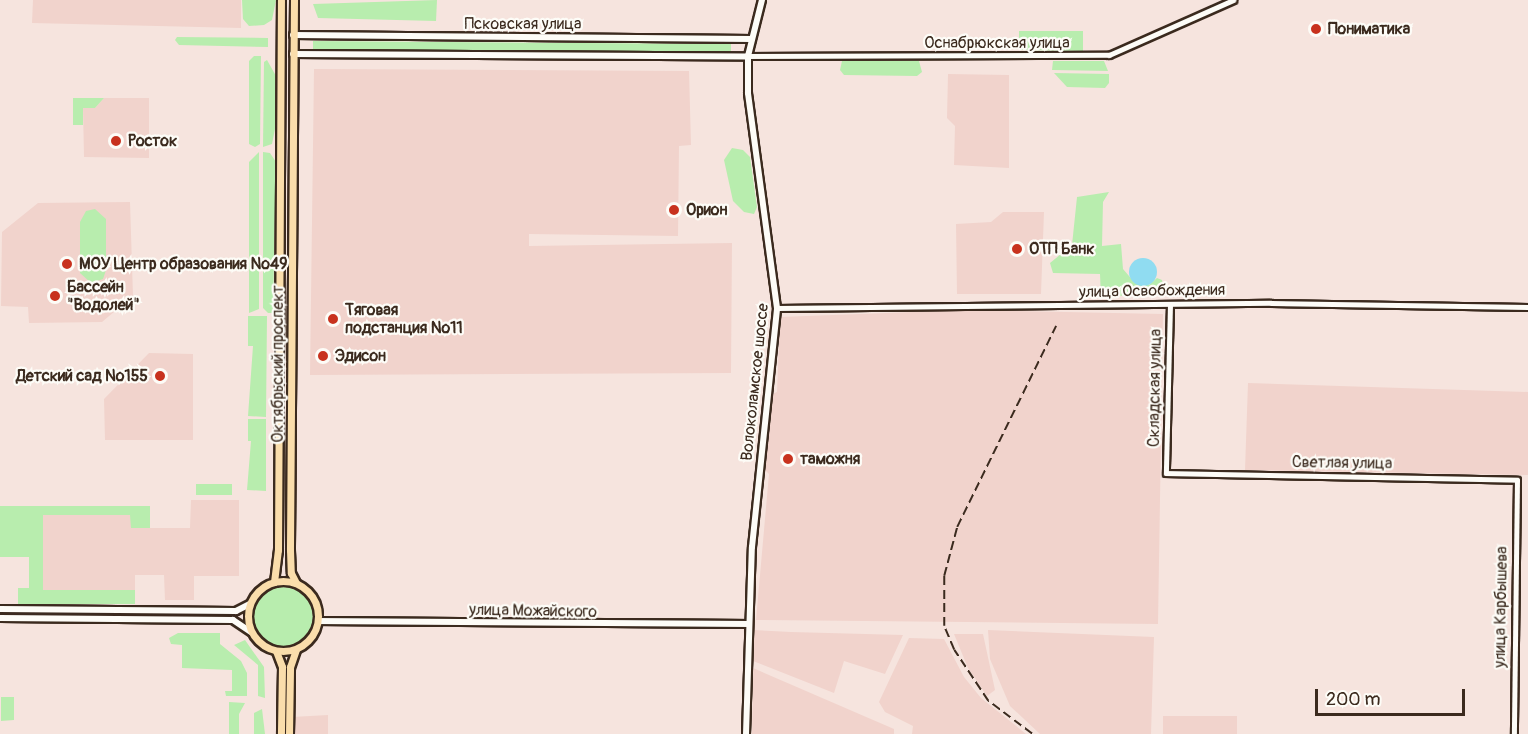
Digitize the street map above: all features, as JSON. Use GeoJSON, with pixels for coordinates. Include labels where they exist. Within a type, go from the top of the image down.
{"type":"FeatureCollection","features":[{"type":"Feature","properties":{"kind":"main road","name":"Октябрьский проспект"},"geometry":{"type":"LineString","coordinates":[[274,582],[278,550],[281,0]]}},
{"type":"Feature","properties":{"kind":"main road","name":"Октябрьский проспект"},"geometry":{"type":"LineString","coordinates":[[294,0],[290,550],[291,573],[296,583]]}},
{"type":"Feature","properties":{"kind":"main road","name":"Волоколамское шоссе"},"geometry":{"type":"LineString","coordinates":[[746,734],[747,624],[777,308],[748,93],[748,56],[762,0]]}},
{"type":"Feature","properties":{"kind":"main road","name":"Псковская улица"},"geometry":{"type":"LineString","coordinates":[[293,35],[752,39]]}},
{"type":"Feature","properties":{"kind":"main road","name":"Псковская улица"},"geometry":{"type":"LineString","coordinates":[[293,54],[748,56]]}},
{"type":"Feature","properties":{"kind":"main road"},"geometry":{"type":"LineString","coordinates":[[0,609],[237,611],[250,604],[260,589],[274,582],[296,583],[314,600],[318,621],[310,640],[296,650],[290,665],[289,734]]}},
{"type":"Feature","properties":{"kind":"main road"},"geometry":{"type":"LineString","coordinates":[[250,604],[251,632]]}},
{"type":"Feature","properties":{"kind":"main road"},"geometry":{"type":"LineString","coordinates":[[0,618],[233,620],[251,632],[263,645],[276,651],[296,650]]}},
{"type":"Feature","properties":{"kind":"main road","name":"улица Можайского"},"geometry":{"type":"LineString","coordinates":[[318,621],[747,624]]}},
{"type":"Feature","properties":{"kind":"main road"},"geometry":{"type":"LineString","coordinates":[[276,651],[282,667],[281,734]]}},
{"type":"Feature","properties":{"kind":"street","name":"Оснабрюкская улица"},"geometry":{"type":"LineString","coordinates":[[748,56],[1109,55],[1233,0]]}},
{"type":"Feature","properties":{"kind":"street","name":"улица Освобождения"},"geometry":{"type":"LineString","coordinates":[[777,308],[1170,304],[1528,307]]}},
{"type":"Feature","properties":{"kind":"street","name":"Складская улица"},"geometry":{"type":"LineString","coordinates":[[1166,472],[1170,304]]}},
{"type":"Feature","properties":{"kind":"street","name":"Светлая улица"},"geometry":{"type":"LineString","coordinates":[[1166,472],[1517,480]]}},
{"type":"Feature","properties":{"kind":"street","name":"улица Карбышева"},"geometry":{"type":"LineString","coordinates":[[1514,734],[1517,480]]}},
{"type":"Feature","properties":{"kind":"shaded area"},"geometry":{"type":"Polygon","coordinates":[[[33,0],[241,0],[241,28],[32,23],[33,0]]]}},
{"type":"Feature","properties":{"kind":"shaded area"},"geometry":{"type":"Polygon","coordinates":[[[314,69],[689,71],[691,145],[679,146],[678,236],[529,234],[529,246],[732,243],[731,373],[310,375],[314,69]]]}},
{"type":"Feature","properties":{"kind":"shaded area"},"geometry":{"type":"Polygon","coordinates":[[[948,74],[1009,75],[1009,168],[954,165],[955,126],[947,118],[948,74]]]}},
{"type":"Feature","properties":{"kind":"shaded area","name":"Росток"},"geometry":{"type":"Polygon","coordinates":[[[104,98],[149,98],[149,158],[84,157],[83,108],[95,108],[104,98]]]}},
{"type":"Feature","properties":{"kind":"shaded area","name":"МОУ Центр образования №49"},"geometry":{"type":"Polygon","coordinates":[[[130,202],[133,296],[102,322],[29,323],[28,307],[1,306],[2,232],[38,203],[130,202]]]}},
{"type":"Feature","properties":{"kind":"shaded area"},"geometry":{"type":"Polygon","coordinates":[[[1003,212],[1044,212],[1041,294],[957,294],[956,224],[991,222],[1003,212]]]}},
{"type":"Feature","properties":{"kind":"shaded area"},"geometry":{"type":"Polygon","coordinates":[[[966,310],[1163,314],[1158,624],[756,620],[769,474],[763,468],[767,409],[770,395],[777,392],[780,317],[966,310]]]}},
{"type":"Feature","properties":{"kind":"shaded area","name":"Детский сад №155"},"geometry":{"type":"Polygon","coordinates":[[[149,353],[193,354],[193,440],[105,440],[104,399],[149,353]]]}},
{"type":"Feature","properties":{"kind":"shaded area"},"geometry":{"type":"Polygon","coordinates":[[[1248,383],[1528,392],[1528,475],[1245,470],[1248,383]]]}},
{"type":"Feature","properties":{"kind":"shaded area"},"geometry":{"type":"Polygon","coordinates":[[[191,500],[239,500],[239,576],[194,576],[194,600],[165,600],[164,575],[135,575],[135,590],[43,590],[43,515],[131,515],[131,528],[190,528],[191,500]]]}},
{"type":"Feature","properties":{"kind":"shaded area"},"geometry":{"type":"Polygon","coordinates":[[[753,630],[903,635],[885,674],[844,661],[834,693],[753,661],[753,630]]]}},
{"type":"Feature","properties":{"kind":"shaded area"},"geometry":{"type":"Polygon","coordinates":[[[988,630],[1154,637],[1151,734],[1040,734],[1010,706],[990,659],[988,630]]]}},
{"type":"Feature","properties":{"kind":"shaded area"},"geometry":{"type":"Polygon","coordinates":[[[954,634],[983,634],[995,690],[987,696],[968,668],[954,634]]]}},
{"type":"Feature","properties":{"kind":"shaded area"},"geometry":{"type":"Polygon","coordinates":[[[909,638],[944,639],[964,677],[981,698],[1026,734],[912,734],[913,726],[885,712],[879,702],[909,638]]]}},
{"type":"Feature","properties":{"kind":"shaded area"},"geometry":{"type":"Polygon","coordinates":[[[753,668],[894,729],[894,734],[752,734],[753,668]]]}},
{"type":"Feature","properties":{"kind":"shaded area"},"geometry":{"type":"Polygon","coordinates":[[[328,715],[328,734],[292,734],[292,717],[328,715]]]}},
{"type":"Feature","properties":{"kind":"shaded area"},"geometry":{"type":"Polygon","coordinates":[[[1163,716],[1237,716],[1237,734],[1163,734],[1163,716]]]}},
{"type":"Feature","properties":{"kind":"green space"},"geometry":{"type":"Polygon","coordinates":[[[242,0],[276,0],[272,20],[264,25],[249,26],[243,19],[242,0]]]}},
{"type":"Feature","properties":{"kind":"green space"},"geometry":{"type":"Polygon","coordinates":[[[437,0],[436,21],[318,18],[313,4],[437,0]]]}},
{"type":"Feature","properties":{"kind":"green space"},"geometry":{"type":"Polygon","coordinates":[[[1019,31],[1083,31],[1083,51],[1019,50],[1019,31]]]}},
{"type":"Feature","properties":{"kind":"green space"},"geometry":{"type":"Polygon","coordinates":[[[177,37],[268,38],[268,47],[179,45],[175,40],[177,37]]]}},
{"type":"Feature","properties":{"kind":"green space"},"geometry":{"type":"Polygon","coordinates":[[[313,41],[731,44],[731,53],[313,49],[313,41]]]}},
{"type":"Feature","properties":{"kind":"green space"},"geometry":{"type":"Polygon","coordinates":[[[254,56],[261,56],[260,144],[255,147],[249,144],[249,61],[254,56]]]}},
{"type":"Feature","properties":{"kind":"green space"},"geometry":{"type":"Polygon","coordinates":[[[267,60],[276,76],[275,129],[272,144],[263,147],[264,62],[267,60]]]}},
{"type":"Feature","properties":{"kind":"green space"},"geometry":{"type":"Polygon","coordinates":[[[842,61],[919,61],[922,72],[917,76],[844,75],[840,70],[842,61]]]}},
{"type":"Feature","properties":{"kind":"green space"},"geometry":{"type":"Polygon","coordinates":[[[1053,61],[1104,61],[1108,71],[1052,70],[1053,61]]]}},
{"type":"Feature","properties":{"kind":"green space"},"geometry":{"type":"Polygon","coordinates":[[[1054,73],[1109,74],[1109,83],[1105,88],[1067,87],[1054,73]]]}},
{"type":"Feature","properties":{"kind":"green space"},"geometry":{"type":"Polygon","coordinates":[[[73,98],[104,98],[95,108],[83,108],[83,125],[73,125],[73,98]]]}},
{"type":"Feature","properties":{"kind":"green space"},"geometry":{"type":"Polygon","coordinates":[[[732,148],[743,150],[750,157],[757,207],[754,214],[744,212],[733,201],[724,160],[732,148]]]}},
{"type":"Feature","properties":{"kind":"green space"},"geometry":{"type":"Polygon","coordinates":[[[259,152],[259,309],[249,313],[249,162],[259,152]]]}},
{"type":"Feature","properties":{"kind":"green space"},"geometry":{"type":"Polygon","coordinates":[[[263,152],[270,153],[276,162],[273,313],[268,313],[263,308],[263,152]]]}},
{"type":"Feature","properties":{"kind":"green space"},"geometry":{"type":"Polygon","coordinates":[[[1109,192],[1103,202],[1102,246],[1121,244],[1123,269],[1135,283],[1149,285],[1157,278],[1162,280],[1163,287],[1150,294],[1101,297],[1100,274],[1053,273],[1050,263],[1072,245],[1077,197],[1109,192]]]}},
{"type":"Feature","properties":{"kind":"green space"},"geometry":{"type":"Polygon","coordinates":[[[95,209],[106,219],[106,270],[103,279],[91,283],[80,273],[80,222],[86,211],[95,209]]]}},
{"type":"Feature","properties":{"kind":"green space"},"geometry":{"type":"Polygon","coordinates":[[[248,316],[267,316],[266,417],[248,416],[253,346],[248,346],[248,316]]]}},
{"type":"Feature","properties":{"kind":"green space"},"geometry":{"type":"Polygon","coordinates":[[[248,419],[266,419],[266,491],[247,490],[251,441],[248,441],[248,419]]]}},
{"type":"Feature","properties":{"kind":"green space"},"geometry":{"type":"Polygon","coordinates":[[[196,484],[232,484],[232,495],[196,495],[196,484]]]}},
{"type":"Feature","properties":{"kind":"green space"},"geometry":{"type":"Polygon","coordinates":[[[0,506],[150,506],[150,528],[131,528],[130,515],[43,515],[43,590],[135,590],[135,604],[18,604],[18,588],[29,588],[29,557],[0,557],[0,506]]]}},
{"type":"Feature","properties":{"kind":"green space"},"geometry":{"type":"Polygon","coordinates":[[[283,587],[304,596],[313,617],[304,638],[283,647],[262,638],[253,617],[262,596],[283,587]]]}},
{"type":"Feature","properties":{"kind":"green space"},"geometry":{"type":"Polygon","coordinates":[[[178,633],[220,633],[220,644],[241,661],[247,673],[247,696],[226,696],[225,691],[232,691],[232,670],[182,668],[182,645],[171,644],[169,638],[178,633]]]}},
{"type":"Feature","properties":{"kind":"green space"},"geometry":{"type":"Polygon","coordinates":[[[245,640],[264,667],[265,698],[258,696],[258,665],[234,645],[245,640]]]}},
{"type":"Feature","properties":{"kind":"green space"},"geometry":{"type":"Polygon","coordinates":[[[1,697],[14,697],[14,720],[1,721],[1,697]]]}},
{"type":"Feature","properties":{"kind":"green space"},"geometry":{"type":"Polygon","coordinates":[[[229,702],[245,703],[239,714],[239,734],[229,734],[229,702]]]}},
{"type":"Feature","properties":{"kind":"green space"},"geometry":{"type":"Polygon","coordinates":[[[262,709],[265,734],[254,734],[254,713],[262,709]]]}},
{"type":"Feature","properties":{"kind":"water"},"geometry":{"type":"Polygon","coordinates":[[[1143,258],[1153,262],[1157,272],[1153,282],[1143,286],[1133,282],[1129,272],[1133,262],[1143,258]]]}},
{"type":"Feature","properties":{"kind":"railway"},"geometry":{"type":"LineString","coordinates":[[1032,734],[988,701],[954,650],[944,626],[944,576],[957,527],[1056,326]]}},
{"type":"Feature","properties":{"kind":"place","name":"Пониматика"},"geometry":{"type":"Point","coordinates":[1316,29]}},
{"type":"Feature","properties":{"kind":"place","name":"Росток"},"geometry":{"type":"Point","coordinates":[116,141]}},
{"type":"Feature","properties":{"kind":"place","name":"Орион"},"geometry":{"type":"Point","coordinates":[674,210]}},
{"type":"Feature","properties":{"kind":"place","name":"ОТП Банк"},"geometry":{"type":"Point","coordinates":[1017,249]}},
{"type":"Feature","properties":{"kind":"place","name":"МОУ Центр образования №49"},"geometry":{"type":"Point","coordinates":[67,264]}},
{"type":"Feature","properties":{"kind":"place","name":"Бассейн \"Водолей\""},"geometry":{"type":"Point","coordinates":[55,296]}},
{"type":"Feature","properties":{"kind":"place","name":"Тяговая подстанция №11"},"geometry":{"type":"Point","coordinates":[333,319]}},
{"type":"Feature","properties":{"kind":"place","name":"Эдисон"},"geometry":{"type":"Point","coordinates":[323,356]}},
{"type":"Feature","properties":{"kind":"place","name":"Детский сад №155"},"geometry":{"type":"Point","coordinates":[160,376]}},
{"type":"Feature","properties":{"kind":"place","name":"таможня"},"geometry":{"type":"Point","coordinates":[788,459]}}]}
